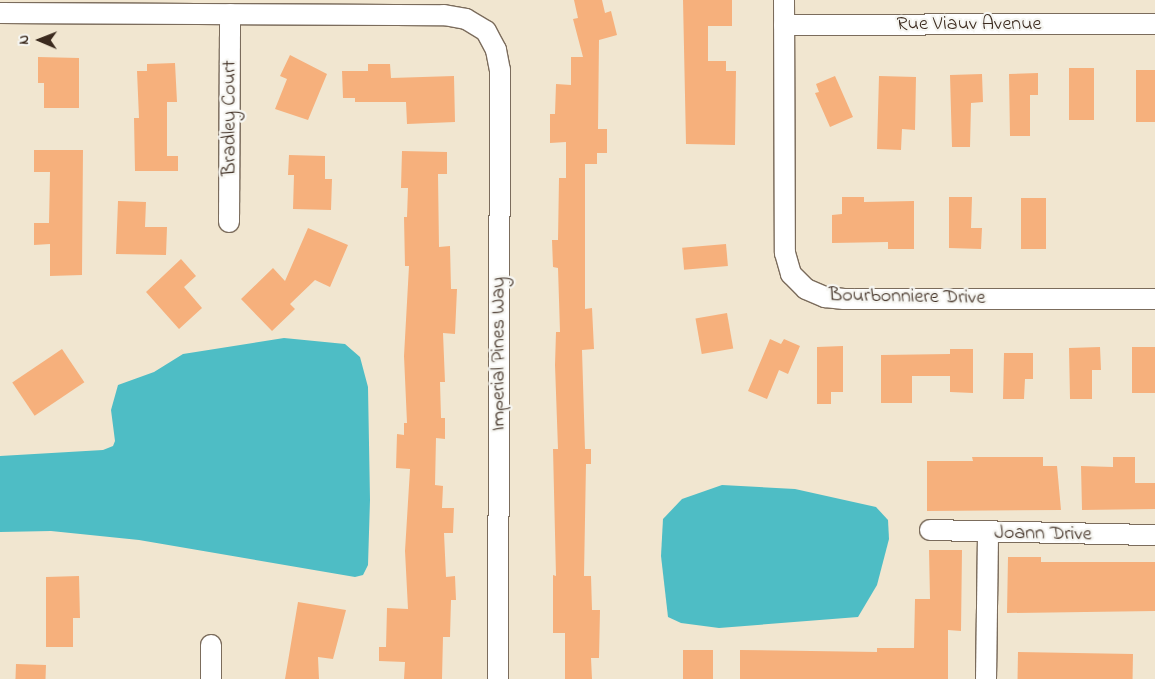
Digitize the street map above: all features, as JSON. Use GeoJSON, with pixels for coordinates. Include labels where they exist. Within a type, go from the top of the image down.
{"type":"FeatureCollection","features":[{"type":"Feature","properties":{"kind":"street","name":"Bourbonniere Drive"},"geometry":{"type":"LineString","coordinates":[[784,0],[785,253],[791,274],[806,289],[825,298],[844,299],[1155,299]]}},
{"type":"Feature","properties":{"kind":"street"},"geometry":{"type":"LineString","coordinates":[[0,13],[230,14]]}},
{"type":"Feature","properties":{"kind":"street","name":"Imperial Pines Way"},"geometry":{"type":"LineString","coordinates":[[230,14],[444,15],[466,18],[486,31],[496,50],[500,70],[498,679]]}},
{"type":"Feature","properties":{"kind":"street","name":"Bradley Court"},"geometry":{"type":"LineString","coordinates":[[229,222],[230,14]]}},
{"type":"Feature","properties":{"kind":"street","name":"Rue Viauv Avenue"},"geometry":{"type":"LineString","coordinates":[[784,25],[1155,24]]}},
{"type":"Feature","properties":{"kind":"street","name":"Joann Drive"},"geometry":{"type":"LineString","coordinates":[[930,530],[988,534],[1155,535]]}},
{"type":"Feature","properties":{"kind":"street"},"geometry":{"type":"LineString","coordinates":[[986,679],[988,534]]}},
{"type":"Feature","properties":{"kind":"street"},"geometry":{"type":"LineString","coordinates":[[211,645],[211,679]]}},
{"type":"Feature","properties":{"kind":"water"},"geometry":{"type":"Polygon","coordinates":[[[284,338],[345,344],[360,357],[368,387],[370,500],[368,565],[363,575],[355,577],[139,540],[51,531],[0,532],[0,456],[103,450],[113,446],[115,441],[111,410],[118,385],[154,372],[183,354],[284,338]]]}},
{"type":"Feature","properties":{"kind":"water"},"geometry":{"type":"Polygon","coordinates":[[[722,485],[795,489],[876,507],[888,520],[889,539],[877,585],[858,617],[719,628],[681,623],[668,617],[661,556],[663,519],[682,499],[722,485]]]}},
{"type":"Feature","properties":{"kind":"building"},"geometry":{"type":"Polygon","coordinates":[[[574,0],[602,0],[605,13],[611,11],[617,35],[599,40],[598,129],[607,129],[607,153],[597,153],[597,164],[585,164],[585,309],[592,308],[594,349],[582,350],[585,449],[591,449],[591,464],[586,464],[584,576],[591,576],[592,610],[600,610],[599,658],[591,658],[592,679],[565,679],[565,633],[553,633],[553,575],[556,576],[553,449],[558,449],[555,365],[556,332],[560,332],[558,268],[553,267],[552,240],[558,240],[559,178],[566,178],[566,142],[550,143],[550,114],[555,114],[556,84],[571,85],[571,57],[583,57],[573,19],[578,18],[574,0]]]}},
{"type":"Feature","properties":{"kind":"building"},"geometry":{"type":"Polygon","coordinates":[[[683,0],[732,0],[732,26],[708,26],[708,61],[726,61],[726,71],[736,71],[735,145],[686,144],[683,0]]]}},
{"type":"Feature","properties":{"kind":"building"},"geometry":{"type":"Polygon","coordinates":[[[290,55],[327,74],[308,120],[275,109],[287,79],[280,76],[290,55]]]}},
{"type":"Feature","properties":{"kind":"building"},"geometry":{"type":"Polygon","coordinates":[[[38,57],[79,58],[79,108],[44,108],[44,83],[38,83],[38,57]]]}},
{"type":"Feature","properties":{"kind":"building"},"geometry":{"type":"Polygon","coordinates":[[[175,63],[177,102],[167,102],[167,156],[178,156],[178,171],[135,171],[134,118],[139,118],[137,71],[147,71],[147,64],[175,63]]]}},
{"type":"Feature","properties":{"kind":"building"},"geometry":{"type":"Polygon","coordinates":[[[368,64],[390,64],[391,78],[454,76],[455,122],[407,124],[406,102],[355,102],[355,98],[343,98],[342,71],[368,71],[368,64]]]}},
{"type":"Feature","properties":{"kind":"building"},"geometry":{"type":"Polygon","coordinates":[[[1069,68],[1094,68],[1094,120],[1069,120],[1069,68]]]}},
{"type":"Feature","properties":{"kind":"building"},"geometry":{"type":"Polygon","coordinates":[[[1136,70],[1155,70],[1155,122],[1136,122],[1136,70]]]}},
{"type":"Feature","properties":{"kind":"building"},"geometry":{"type":"Polygon","coordinates":[[[1038,73],[1038,95],[1030,95],[1030,136],[1010,136],[1009,74],[1038,73]]]}},
{"type":"Feature","properties":{"kind":"building"},"geometry":{"type":"Polygon","coordinates":[[[982,74],[983,102],[971,103],[970,147],[952,147],[950,75],[982,74]]]}},
{"type":"Feature","properties":{"kind":"building"},"geometry":{"type":"Polygon","coordinates":[[[835,76],[853,117],[830,127],[815,93],[819,92],[816,84],[835,76]]]}},
{"type":"Feature","properties":{"kind":"building"},"geometry":{"type":"Polygon","coordinates":[[[879,76],[916,77],[915,130],[902,129],[901,150],[877,149],[879,76]]]}},
{"type":"Feature","properties":{"kind":"building"},"geometry":{"type":"Polygon","coordinates":[[[34,150],[83,150],[82,275],[50,276],[50,244],[34,245],[34,223],[49,223],[50,172],[34,172],[34,150]]]}},
{"type":"Feature","properties":{"kind":"building"},"geometry":{"type":"Polygon","coordinates":[[[402,151],[447,152],[447,174],[438,174],[439,247],[450,246],[451,289],[457,289],[455,334],[443,333],[445,382],[440,382],[441,418],[445,418],[445,439],[436,438],[435,485],[443,486],[442,508],[454,508],[453,533],[444,533],[446,577],[455,576],[456,600],[451,600],[450,637],[443,637],[442,679],[404,679],[405,662],[379,661],[379,647],[386,647],[387,608],[408,609],[405,551],[410,469],[396,468],[397,434],[404,435],[404,423],[407,423],[404,356],[409,266],[405,266],[404,217],[407,217],[408,188],[401,188],[402,151]]]}},
{"type":"Feature","properties":{"kind":"building"},"geometry":{"type":"Polygon","coordinates":[[[289,155],[325,156],[325,179],[332,179],[331,210],[293,209],[294,175],[288,175],[289,155]]]}},
{"type":"Feature","properties":{"kind":"building"},"geometry":{"type":"Polygon","coordinates":[[[842,197],[864,197],[864,202],[914,201],[914,249],[888,249],[888,242],[832,243],[832,215],[842,214],[842,197]]]}},
{"type":"Feature","properties":{"kind":"building"},"geometry":{"type":"Polygon","coordinates":[[[949,197],[972,197],[971,228],[982,228],[981,249],[949,248],[949,197]]]}},
{"type":"Feature","properties":{"kind":"building"},"geometry":{"type":"Polygon","coordinates":[[[1021,198],[1046,198],[1046,249],[1021,249],[1021,198]]]}},
{"type":"Feature","properties":{"kind":"building"},"geometry":{"type":"Polygon","coordinates":[[[118,201],[146,202],[145,227],[167,227],[166,255],[116,254],[118,201]]]}},
{"type":"Feature","properties":{"kind":"building"},"geometry":{"type":"Polygon","coordinates":[[[308,228],[348,245],[330,287],[315,280],[290,304],[295,309],[272,331],[241,299],[273,268],[285,281],[308,228]]]}},
{"type":"Feature","properties":{"kind":"building"},"geometry":{"type":"Polygon","coordinates":[[[726,244],[728,266],[684,270],[682,248],[726,244]]]}},
{"type":"Feature","properties":{"kind":"building"},"geometry":{"type":"Polygon","coordinates":[[[181,259],[196,276],[184,287],[202,308],[179,329],[146,292],[181,259]]]}},
{"type":"Feature","properties":{"kind":"building"},"geometry":{"type":"Polygon","coordinates":[[[727,313],[733,348],[702,354],[695,319],[727,313]]]}},
{"type":"Feature","properties":{"kind":"building"},"geometry":{"type":"Polygon","coordinates":[[[770,339],[781,344],[784,339],[800,346],[788,374],[779,370],[767,399],[748,391],[770,339]]]}},
{"type":"Feature","properties":{"kind":"building"},"geometry":{"type":"Polygon","coordinates":[[[843,346],[843,392],[831,392],[831,404],[817,404],[817,347],[843,346]]]}},
{"type":"Feature","properties":{"kind":"building"},"geometry":{"type":"Polygon","coordinates":[[[1100,347],[1101,370],[1092,370],[1092,399],[1070,399],[1069,348],[1100,347]]]}},
{"type":"Feature","properties":{"kind":"building"},"geometry":{"type":"Polygon","coordinates":[[[1132,347],[1155,347],[1155,393],[1132,393],[1132,347]]]}},
{"type":"Feature","properties":{"kind":"building"},"geometry":{"type":"Polygon","coordinates":[[[62,349],[84,382],[35,416],[12,383],[62,349]]]}},
{"type":"Feature","properties":{"kind":"building"},"geometry":{"type":"Polygon","coordinates":[[[950,349],[973,349],[973,393],[950,392],[950,376],[912,376],[912,403],[881,403],[881,355],[950,354],[950,349]]]}},
{"type":"Feature","properties":{"kind":"building"},"geometry":{"type":"Polygon","coordinates":[[[1004,353],[1033,353],[1033,379],[1025,379],[1024,399],[1003,399],[1004,353]]]}},
{"type":"Feature","properties":{"kind":"building"},"geometry":{"type":"Polygon","coordinates":[[[972,457],[1043,457],[1043,466],[1057,466],[1061,510],[927,511],[927,461],[973,461],[972,457]]]}},
{"type":"Feature","properties":{"kind":"building"},"geometry":{"type":"Polygon","coordinates":[[[1113,457],[1135,457],[1135,483],[1155,483],[1155,509],[1082,510],[1081,466],[1113,467],[1113,457]]]}},
{"type":"Feature","properties":{"kind":"building"},"geometry":{"type":"Polygon","coordinates":[[[929,550],[962,550],[961,631],[948,630],[948,679],[740,679],[740,650],[877,652],[877,648],[914,648],[915,599],[930,599],[929,550]]]}},
{"type":"Feature","properties":{"kind":"building"},"geometry":{"type":"Polygon","coordinates":[[[1008,557],[1041,557],[1041,562],[1155,562],[1155,611],[1007,613],[1008,557]]]}},
{"type":"Feature","properties":{"kind":"building"},"geometry":{"type":"Polygon","coordinates":[[[79,576],[80,618],[73,618],[73,647],[46,647],[46,577],[79,576]]]}},
{"type":"Feature","properties":{"kind":"building"},"geometry":{"type":"Polygon","coordinates":[[[298,602],[346,610],[333,659],[318,657],[319,679],[285,679],[298,602]]]}},
{"type":"Feature","properties":{"kind":"building"},"geometry":{"type":"Polygon","coordinates":[[[683,650],[713,650],[713,679],[683,679],[683,650]]]}},
{"type":"Feature","properties":{"kind":"building"},"geometry":{"type":"Polygon","coordinates":[[[1018,652],[1133,654],[1133,679],[1018,679],[1018,652]]]}},
{"type":"Feature","properties":{"kind":"building"},"geometry":{"type":"Polygon","coordinates":[[[16,664],[46,665],[45,679],[15,679],[16,664]]]}}]}
